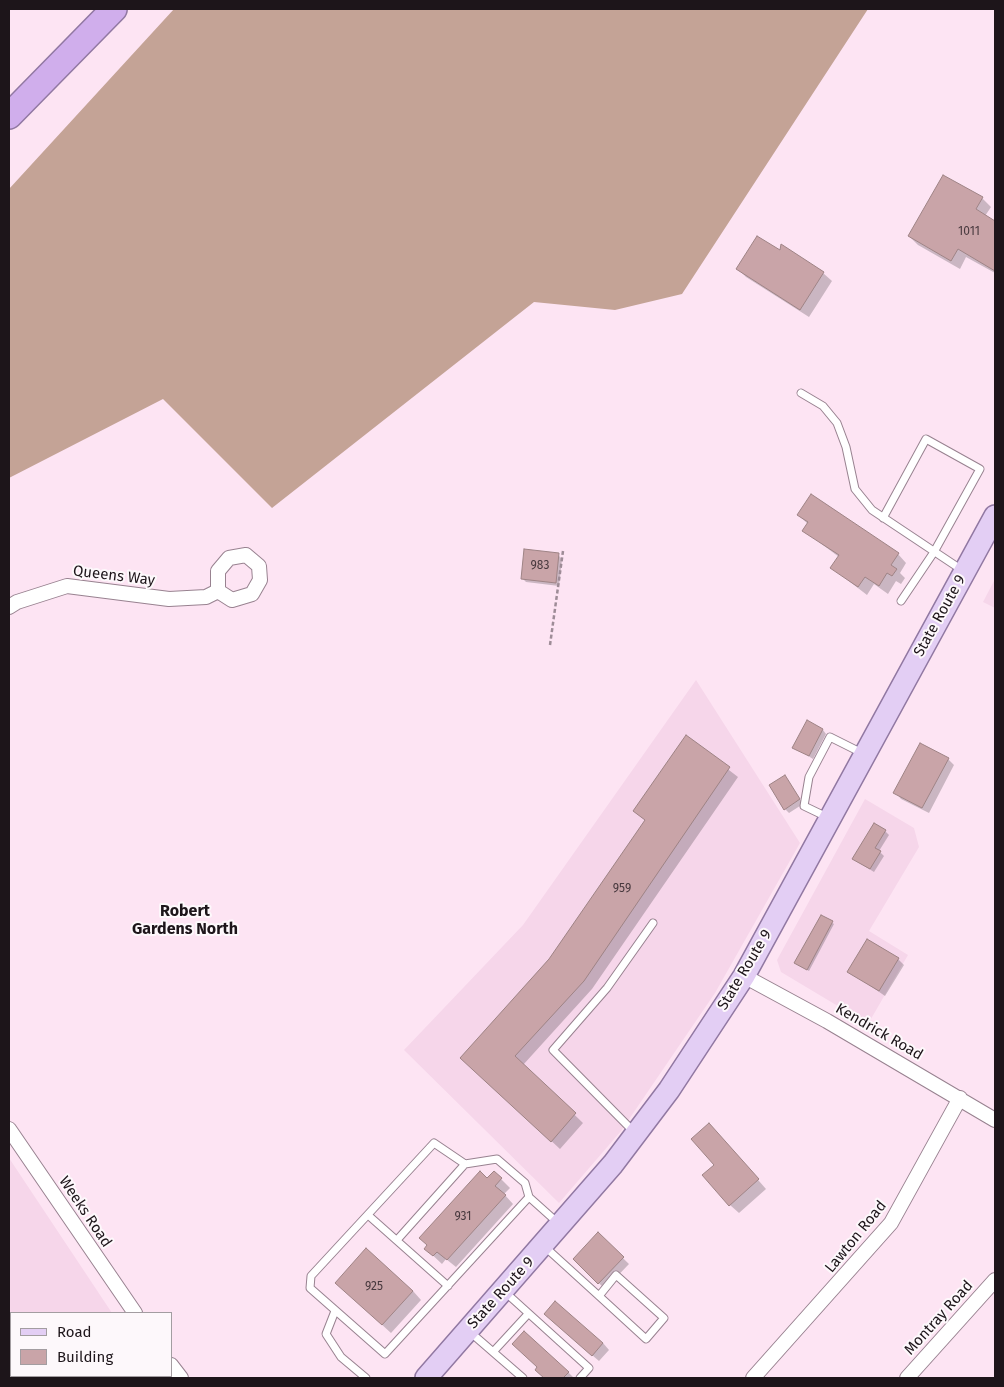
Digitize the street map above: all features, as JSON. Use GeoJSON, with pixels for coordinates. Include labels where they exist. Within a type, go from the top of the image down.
{"type":"FeatureCollection","features":[{"type":"Feature","properties":{"kind":"highway"},"geometry":{"type":"LineString","coordinates":[[9,116],[114,9]]}},
{"type":"Feature","properties":{"kind":"main road","name":"State Route 9"},"geometry":{"type":"LineString","coordinates":[[426,1378],[543,1246],[636,1134],[669,1090],[744,976],[995,516]]}},
{"type":"Feature","properties":{"kind":"street","name":"Queens Way"},"geometry":{"type":"LineString","coordinates":[[9,607],[17,602],[67,586],[169,599],[206,597],[218,591]]}},
{"type":"Feature","properties":{"kind":"street","name":"Kendrick Road"},"geometry":{"type":"LineString","coordinates":[[744,976],[960,1098],[995,1120]]}},
{"type":"Feature","properties":{"kind":"street","name":"Lawton Road"},"geometry":{"type":"LineString","coordinates":[[753,1378],[891,1223],[960,1098]]}},
{"type":"Feature","properties":{"kind":"street","name":"Weeks Road"},"geometry":{"type":"LineString","coordinates":[[9,1129],[134,1312]]}},
{"type":"Feature","properties":{"kind":"street","name":"Montray Road"},"geometry":{"type":"LineString","coordinates":[[907,1378],[995,1280]]}},
{"type":"Feature","properties":{"kind":"street"},"geometry":{"type":"LineString","coordinates":[[172,1366],[181,1378]]}},
{"type":"Feature","properties":{"kind":"lane"},"geometry":{"type":"LineString","coordinates":[[801,393],[822,406],[837,423],[846,446],[855,489],[872,510],[964,572]]}},
{"type":"Feature","properties":{"kind":"lane"},"geometry":{"type":"LineString","coordinates":[[883,518],[926,439],[980,469],[934,552],[901,601]]}},
{"type":"Feature","properties":{"kind":"lane"},"geometry":{"type":"LineString","coordinates":[[829,819],[804,806],[808,777],[830,737],[864,754]]}},
{"type":"Feature","properties":{"kind":"lane"},"geometry":{"type":"LineString","coordinates":[[636,1134],[552,1050],[607,988],[653,923]]}},
{"type":"Feature","properties":{"kind":"lane"},"geometry":{"type":"LineString","coordinates":[[465,1164],[434,1143],[311,1276],[310,1288],[385,1354],[529,1197]]}},
{"type":"Feature","properties":{"kind":"lane"},"geometry":{"type":"LineString","coordinates":[[397,1240],[465,1164],[497,1159],[524,1183],[529,1197],[560,1225]]}},
{"type":"Feature","properties":{"kind":"lane"},"geometry":{"type":"LineString","coordinates":[[368,1215],[448,1286]]}},
{"type":"Feature","properties":{"kind":"lane"},"geometry":{"type":"LineString","coordinates":[[543,1246],[646,1339],[664,1318],[616,1276],[599,1296]]}},
{"type":"Feature","properties":{"kind":"lane"},"geometry":{"type":"LineString","coordinates":[[504,1291],[589,1368],[580,1378]]}},
{"type":"Feature","properties":{"kind":"lane"},"geometry":{"type":"LineString","coordinates":[[336,1310],[326,1334],[340,1357],[366,1378]]}},
{"type":"Feature","properties":{"kind":"lane"},"geometry":{"type":"LineString","coordinates":[[493,1352],[528,1314]]}},
{"type":"Feature","properties":{"kind":"lane"},"geometry":{"type":"LineString","coordinates":[[468,1330],[523,1378]]}},
{"type":"Feature","properties":{"kind":"path"},"geometry":{"type":"LineString","coordinates":[[550,645],[563,551]]}},
{"type":"Feature","properties":{"kind":"shaded area"},"geometry":{"type":"Polygon","coordinates":[[[174,9],[868,9],[682,294],[615,310],[534,302],[272,508],[163,399],[9,478],[9,189],[174,9]]]}},
{"type":"Feature","properties":{"kind":"shaded area"},"geometry":{"type":"Polygon","coordinates":[[[995,579],[995,608],[983,602],[995,579]]]}},
{"type":"Feature","properties":{"kind":"shaded area"},"geometry":{"type":"Polygon","coordinates":[[[696,680],[800,843],[715,993],[621,1131],[559,1203],[404,1050],[523,925],[696,680]]]}},
{"type":"Feature","properties":{"kind":"shaded area"},"geometry":{"type":"Polygon","coordinates":[[[865,799],[914,828],[919,847],[869,931],[908,955],[868,1024],[781,972],[777,960],[865,799]]]}},
{"type":"Feature","properties":{"kind":"shaded area"},"geometry":{"type":"Polygon","coordinates":[[[9,1158],[111,1312],[10,1312],[10,1377],[54,1378],[9,1378],[9,1158]]]}},
{"type":"Feature","properties":{"kind":"building"},"geometry":{"type":"Polygon","coordinates":[[[943,175],[983,197],[976,209],[995,221],[995,271],[958,249],[951,261],[908,236],[943,175]]]}},
{"type":"Feature","properties":{"kind":"building"},"geometry":{"type":"Polygon","coordinates":[[[757,236],[780,250],[781,244],[824,272],[800,310],[736,269],[757,236]]]}},
{"type":"Feature","properties":{"kind":"building"},"geometry":{"type":"Polygon","coordinates":[[[811,494],[899,553],[891,565],[897,569],[892,576],[887,573],[879,586],[865,577],[858,587],[830,568],[839,555],[802,531],[808,522],[797,515],[811,494]]]}},
{"type":"Feature","properties":{"kind":"building"},"geometry":{"type":"Polygon","coordinates":[[[524,549],[559,553],[556,583],[521,579],[524,549]]]}},
{"type":"Feature","properties":{"kind":"building"},"geometry":{"type":"Polygon","coordinates":[[[807,720],[823,729],[809,756],[792,748],[807,720]]]}},
{"type":"Feature","properties":{"kind":"building"},"geometry":{"type":"Polygon","coordinates":[[[686,735],[730,767],[584,981],[515,1056],[576,1113],[551,1142],[460,1058],[549,959],[645,820],[633,811],[686,735]]]}},
{"type":"Feature","properties":{"kind":"building"},"geometry":{"type":"Polygon","coordinates":[[[920,743],[949,758],[922,808],[893,793],[920,743]]]}},
{"type":"Feature","properties":{"kind":"building"},"geometry":{"type":"Polygon","coordinates":[[[785,775],[800,799],[784,810],[769,785],[785,775]]]}},
{"type":"Feature","properties":{"kind":"building"},"geometry":{"type":"Polygon","coordinates":[[[874,823],[886,830],[875,848],[881,851],[870,869],[852,859],[874,823]]]}},
{"type":"Feature","properties":{"kind":"building"},"geometry":{"type":"Polygon","coordinates":[[[821,915],[833,921],[807,970],[794,963],[821,915]]]}},
{"type":"Feature","properties":{"kind":"building"},"geometry":{"type":"Polygon","coordinates":[[[867,939],[899,958],[879,991],[847,972],[867,939]]]}},
{"type":"Feature","properties":{"kind":"building"},"geometry":{"type":"Polygon","coordinates":[[[709,1123],[759,1179],[729,1206],[702,1175],[714,1165],[691,1139],[709,1123]]]}},
{"type":"Feature","properties":{"kind":"building"},"geometry":{"type":"Polygon","coordinates":[[[480,1171],[487,1178],[494,1171],[502,1178],[495,1186],[506,1195],[447,1260],[437,1252],[433,1256],[424,1249],[427,1245],[419,1238],[480,1171]]]}},
{"type":"Feature","properties":{"kind":"building"},"geometry":{"type":"Polygon","coordinates":[[[598,1232],[624,1257],[598,1284],[573,1259],[598,1232]]]}},
{"type":"Feature","properties":{"kind":"building"},"geometry":{"type":"Polygon","coordinates":[[[366,1248],[413,1291],[382,1325],[335,1283],[366,1248]]]}},
{"type":"Feature","properties":{"kind":"building"},"geometry":{"type":"Polygon","coordinates":[[[555,1301],[603,1343],[592,1356],[544,1314],[555,1301]]]}},
{"type":"Feature","properties":{"kind":"building"},"geometry":{"type":"Polygon","coordinates":[[[524,1331],[569,1372],[563,1378],[544,1378],[535,1370],[537,1367],[512,1344],[524,1331]]]}},
{"type":"Feature","properties":{"kind":"district","name":"Robert Gardens North"},"geometry":{"type":"Point","coordinates":[185,921]}}]}
